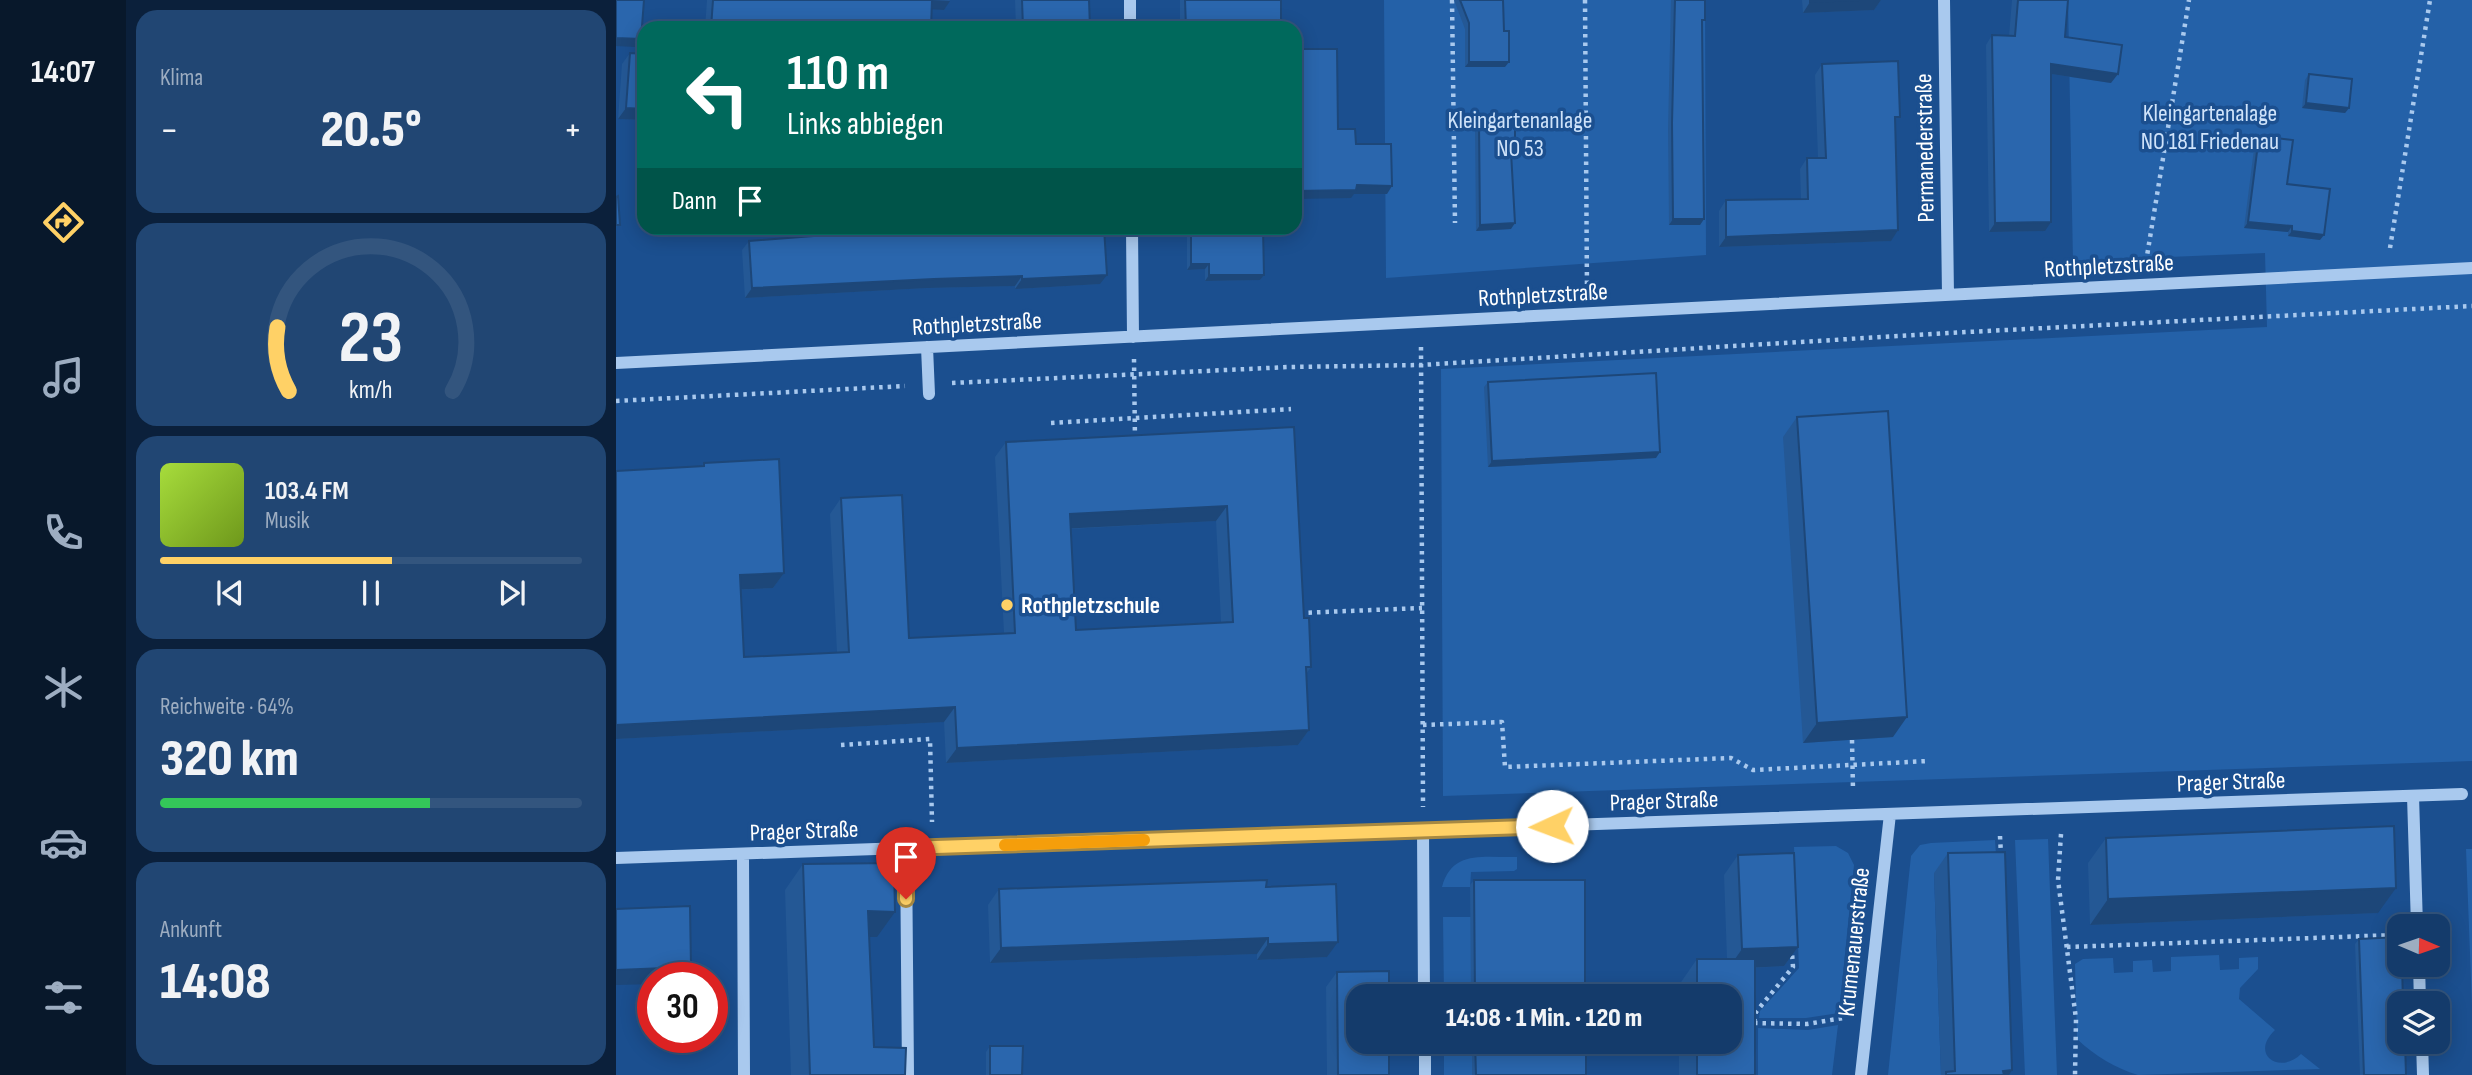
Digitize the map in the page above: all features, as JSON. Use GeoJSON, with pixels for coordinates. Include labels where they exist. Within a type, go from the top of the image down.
{"type":"FeatureCollection","features":[{"type":"Feature","properties":{"kind":"street"},"geometry":{"type":"LineString","coordinates":[[1130,0],[1130,21]]}},
{"type":"Feature","properties":{"kind":"street","name":"Permanederstraße"},"geometry":{"type":"LineString","coordinates":[[1944,0],[1948,295]]}},
{"type":"Feature","properties":{"kind":"street"},"geometry":{"type":"LineString","coordinates":[[1132,235],[1133,337]]}},
{"type":"Feature","properties":{"kind":"street","name":"Rothpletzstraße"},"geometry":{"type":"LineString","coordinates":[[616,363],[2472,268]]}},
{"type":"Feature","properties":{"kind":"street"},"geometry":{"type":"LineString","coordinates":[[927,347],[929,389]]}},
{"type":"Feature","properties":{"kind":"street","name":"Prager Straße"},"geometry":{"type":"LineString","coordinates":[[616,858],[2462,794]]}},
{"type":"Feature","properties":{"kind":"street"},"geometry":{"type":"LineString","coordinates":[[2413,796],[2417,914]]}},
{"type":"Feature","properties":{"kind":"street","name":"Krumenauerstraße"},"geometry":{"type":"LineString","coordinates":[[1861,1075],[1890,814]]}},
{"type":"Feature","properties":{"kind":"street"},"geometry":{"type":"LineString","coordinates":[[1423,830],[1424,984]]}},
{"type":"Feature","properties":{"kind":"street"},"geometry":{"type":"LineString","coordinates":[[906,848],[908,1075]]}},
{"type":"Feature","properties":{"kind":"street"},"geometry":{"type":"LineString","coordinates":[[743,854],[744,1075]]}},
{"type":"Feature","properties":{"kind":"street"},"geometry":{"type":"LineString","coordinates":[[1425,1054],[1425,1075]]}},
{"type":"Feature","properties":{"kind":"street"},"geometry":{"type":"LineString","coordinates":[[2422,1054],[2423,1075]]}},
{"type":"Feature","properties":{"kind":"path"},"geometry":{"type":"LineString","coordinates":[[1452,0],[1455,223]]}},
{"type":"Feature","properties":{"kind":"path"},"geometry":{"type":"LineString","coordinates":[[1585,0],[1587,313]]}},
{"type":"Feature","properties":{"kind":"path"},"geometry":{"type":"LineString","coordinates":[[2143,285],[2189,0]]}},
{"type":"Feature","properties":{"kind":"path"},"geometry":{"type":"LineString","coordinates":[[2386,272],[2430,0]]}},
{"type":"Feature","properties":{"kind":"path"},"geometry":{"type":"LineString","coordinates":[[616,401],[929,389],[1135,374],[1289,367],[1421,365],[1948,333],[2472,306]]}},
{"type":"Feature","properties":{"kind":"path"},"geometry":{"type":"LineString","coordinates":[[1420,322],[1423,830]]}},
{"type":"Feature","properties":{"kind":"path"},"geometry":{"type":"LineString","coordinates":[[1133,337],[1135,446]]}},
{"type":"Feature","properties":{"kind":"path"},"geometry":{"type":"LineString","coordinates":[[1051,423],[1291,409]]}},
{"type":"Feature","properties":{"kind":"path"},"geometry":{"type":"LineString","coordinates":[[1300,613],[1422,608]]}},
{"type":"Feature","properties":{"kind":"path"},"geometry":{"type":"LineString","coordinates":[[1423,725],[1503,722],[1505,767],[1731,758],[1753,770],[1928,761]]}},
{"type":"Feature","properties":{"kind":"path"},"geometry":{"type":"LineString","coordinates":[[841,745],[930,739],[932,797]]}},
{"type":"Feature","properties":{"kind":"path"},"geometry":{"type":"LineString","coordinates":[[1852,740],[1854,816]]}},
{"type":"Feature","properties":{"kind":"path"},"geometry":{"type":"LineString","coordinates":[[2062,808],[2058,880],[2076,1019],[2075,1075]]}},
{"type":"Feature","properties":{"kind":"path"},"geometry":{"type":"LineString","coordinates":[[1999,810],[2001,866]]}},
{"type":"Feature","properties":{"kind":"path"},"geometry":{"type":"LineString","coordinates":[[2067,947],[2387,934]]}},
{"type":"Feature","properties":{"kind":"path"},"geometry":{"type":"LineString","coordinates":[[1754,1036],[1756,1012],[1793,967],[1791,940]]}},
{"type":"Feature","properties":{"kind":"path"},"geometry":{"type":"LineString","coordinates":[[1754,1023],[1807,1024],[1867,1014]]}},
{"type":"Feature","properties":{"kind":"green space","name":"Kleingartenanlage NO 53"},"geometry":{"type":"Polygon","coordinates":[[[1384,0],[1705,0],[1706,255],[1386,278],[1384,0]]]}},
{"type":"Feature","properties":{"kind":"green space","name":"Kleingartenalage NO 181 Friedenau"},"geometry":{"type":"Polygon","coordinates":[[[2068,0],[2472,0],[2472,761],[1443,796],[1441,369],[2267,327],[2265,253],[2073,261],[2068,0]]]}},
{"type":"Feature","properties":{"kind":"green space"},"geometry":{"type":"Polygon","coordinates":[[[2048,839],[2057,1075],[2025,1075],[2015,840],[2048,839]]]}},
{"type":"Feature","properties":{"kind":"green space"},"geometry":{"type":"Polygon","coordinates":[[[1995,840],[1997,870],[1934,874],[1941,1075],[1888,1075],[1911,856],[1920,845],[1995,840]]]}},
{"type":"Feature","properties":{"kind":"green space"},"geometry":{"type":"Polygon","coordinates":[[[1836,846],[1848,853],[1854,865],[1839,1013],[1806,1018],[1759,1018],[1760,1011],[1799,968],[1794,847],[1836,846]]]}},
{"type":"Feature","properties":{"kind":"green space"},"geometry":{"type":"Polygon","coordinates":[[[2466,849],[2472,849],[2472,1006],[2466,849]]]}},
{"type":"Feature","properties":{"kind":"green space"},"geometry":{"type":"Polygon","coordinates":[[[1482,857],[1517,857],[1517,869],[1514,871],[1471,872],[1470,887],[1442,887],[1453,866],[1462,861],[1482,857]]]}},
{"type":"Feature","properties":{"kind":"green space"},"geometry":{"type":"Polygon","coordinates":[[[1443,917],[1471,917],[1471,984],[1444,984],[1443,917]]]}},
{"type":"Feature","properties":{"kind":"green space"},"geometry":{"type":"Polygon","coordinates":[[[2219,955],[2220,970],[2239,969],[2239,958],[2258,957],[2258,969],[2240,988],[2239,999],[2275,1030],[2265,1047],[2270,1059],[2284,1063],[2301,1054],[2320,1069],[2138,1075],[2106,1061],[2077,1039],[2075,964],[2083,959],[2113,958],[2114,973],[2133,972],[2133,961],[2152,960],[2153,972],[2171,971],[2171,957],[2219,955]]]}},
{"type":"Feature","properties":{"kind":"green space"},"geometry":{"type":"Polygon","coordinates":[[[1838,1025],[1832,1075],[1758,1075],[1758,1028],[1808,1030],[1838,1025]]]}},
{"type":"Feature","properties":{"kind":"green space"},"geometry":{"type":"Polygon","coordinates":[[[1444,1054],[1472,1054],[1472,1075],[1444,1075],[1444,1054]]]}},
{"type":"Feature","properties":{"kind":"building"},"geometry":{"type":"Polygon","coordinates":[[[616,0],[644,0],[642,21],[637,21],[637,39],[616,38],[616,0]]]}},
{"type":"Feature","properties":{"kind":"building"},"geometry":{"type":"Polygon","coordinates":[[[713,0],[932,0],[931,21],[712,21],[713,0]]]}},
{"type":"Feature","properties":{"kind":"building"},"geometry":{"type":"Polygon","coordinates":[[[1022,0],[1089,0],[1090,21],[1023,21],[1022,0]]]}},
{"type":"Feature","properties":{"kind":"building"},"geometry":{"type":"Polygon","coordinates":[[[1185,0],[1281,0],[1281,21],[1186,21],[1185,0]]]}},
{"type":"Feature","properties":{"kind":"building"},"geometry":{"type":"Polygon","coordinates":[[[1460,0],[1503,0],[1504,31],[1509,31],[1509,62],[1469,62],[1469,23],[1460,0]]]}},
{"type":"Feature","properties":{"kind":"building"},"geometry":{"type":"Polygon","coordinates":[[[1675,0],[1705,0],[1705,20],[1702,20],[1704,219],[1673,219],[1675,0]]]}},
{"type":"Feature","properties":{"kind":"building"},"geometry":{"type":"Polygon","coordinates":[[[1810,0],[1859,0],[1810,2],[1810,0]]]}},
{"type":"Feature","properties":{"kind":"building"},"geometry":{"type":"Polygon","coordinates":[[[2018,0],[2068,0],[2065,37],[2122,45],[2118,74],[2051,64],[2051,222],[1995,223],[1992,35],[2015,36],[2018,0]]]}},
{"type":"Feature","properties":{"kind":"building"},"geometry":{"type":"Polygon","coordinates":[[[1302,49],[1337,49],[1338,129],[1355,129],[1356,144],[1391,144],[1392,186],[1357,185],[1356,190],[1302,191],[1302,49]]]}},
{"type":"Feature","properties":{"kind":"building"},"geometry":{"type":"Polygon","coordinates":[[[630,53],[637,54],[637,109],[626,108],[630,53]]]}},
{"type":"Feature","properties":{"kind":"building"},"geometry":{"type":"Polygon","coordinates":[[[1898,61],[1900,117],[1895,117],[1898,230],[1726,237],[1726,200],[1808,199],[1807,158],[1826,158],[1822,64],[1898,61]]]}},
{"type":"Feature","properties":{"kind":"building"},"geometry":{"type":"Polygon","coordinates":[[[2309,74],[2352,79],[2349,108],[2306,103],[2309,74]]]}},
{"type":"Feature","properties":{"kind":"building"},"geometry":{"type":"Polygon","coordinates":[[[1479,124],[1515,124],[1515,152],[1511,152],[1515,223],[1480,225],[1479,124]]]}},
{"type":"Feature","properties":{"kind":"building"},"geometry":{"type":"Polygon","coordinates":[[[2259,136],[2293,140],[2287,184],[2330,189],[2324,235],[2292,231],[2292,226],[2248,222],[2259,136]]]}},
{"type":"Feature","properties":{"kind":"building"},"geometry":{"type":"Polygon","coordinates":[[[618,196],[620,225],[616,225],[616,197],[618,196]]]}},
{"type":"Feature","properties":{"kind":"building"},"geometry":{"type":"Polygon","coordinates":[[[1104,235],[1107,275],[934,279],[752,288],[749,241],[813,236],[1104,235]]]}},
{"type":"Feature","properties":{"kind":"building"},"geometry":{"type":"Polygon","coordinates":[[[1191,235],[1263,235],[1264,275],[1209,275],[1209,264],[1191,264],[1191,235]]]}},
{"type":"Feature","properties":{"kind":"building"},"geometry":{"type":"Polygon","coordinates":[[[1656,373],[1660,452],[1492,461],[1488,382],[1656,373]]]}},
{"type":"Feature","properties":{"kind":"building"},"geometry":{"type":"Polygon","coordinates":[[[1888,411],[1907,717],[1817,723],[1797,417],[1888,411]]]}},
{"type":"Feature","properties":{"kind":"building"},"geometry":{"type":"Polygon","coordinates":[[[1294,427],[1304,618],[1309,618],[1311,667],[1306,667],[1309,730],[957,748],[955,707],[616,725],[616,471],[779,459],[784,573],[740,575],[744,657],[849,652],[841,498],[902,495],[909,638],[1015,633],[1006,442],[1294,427]],[[1227,506],[1070,514],[1076,630],[1233,622],[1227,506]]]}},
{"type":"Feature","properties":{"kind":"building"},"geometry":{"type":"Polygon","coordinates":[[[2394,826],[2396,888],[2108,899],[2106,838],[2394,826]]]}},
{"type":"Feature","properties":{"kind":"building"},"geometry":{"type":"Polygon","coordinates":[[[2005,852],[2012,1070],[2003,1071],[2004,1075],[1946,1075],[1946,1072],[1955,1071],[1948,853],[2005,852]]]}},
{"type":"Feature","properties":{"kind":"building"},"geometry":{"type":"Polygon","coordinates":[[[1794,853],[1798,947],[1742,949],[1738,855],[1794,853]]]}},
{"type":"Feature","properties":{"kind":"building"},"geometry":{"type":"Polygon","coordinates":[[[894,863],[895,912],[868,911],[874,1047],[906,1048],[905,1075],[810,1075],[803,864],[894,863]]]}},
{"type":"Feature","properties":{"kind":"building"},"geometry":{"type":"Polygon","coordinates":[[[1267,880],[1266,887],[1336,884],[1338,942],[1268,944],[1268,938],[1001,948],[999,889],[1267,880]]]}},
{"type":"Feature","properties":{"kind":"building"},"geometry":{"type":"Polygon","coordinates":[[[1474,880],[1585,880],[1585,984],[1475,984],[1474,880]]]}},
{"type":"Feature","properties":{"kind":"building"},"geometry":{"type":"Polygon","coordinates":[[[690,906],[691,962],[637,962],[637,969],[616,970],[616,909],[690,906]]]}},
{"type":"Feature","properties":{"kind":"building"},"geometry":{"type":"Polygon","coordinates":[[[2387,938],[2387,977],[2402,977],[2403,991],[2387,991],[2387,1054],[2405,1054],[2406,1075],[2364,1075],[2359,939],[2387,938]]]}},
{"type":"Feature","properties":{"kind":"building"},"geometry":{"type":"Polygon","coordinates":[[[1697,959],[1755,959],[1755,1075],[1697,1075],[1697,1054],[1742,1054],[1742,984],[1697,984],[1697,959]]]}},
{"type":"Feature","properties":{"kind":"building"},"geometry":{"type":"Polygon","coordinates":[[[1389,971],[1389,984],[1346,984],[1346,1054],[1389,1054],[1389,1075],[1338,1075],[1337,972],[1389,971]]]}},
{"type":"Feature","properties":{"kind":"building"},"geometry":{"type":"Polygon","coordinates":[[[990,1046],[1023,1046],[1022,1075],[990,1075],[990,1046]]]}},
{"type":"Feature","properties":{"kind":"building"},"geometry":{"type":"Polygon","coordinates":[[[1475,1054],[1586,1054],[1586,1075],[1476,1075],[1475,1054]]]}},
{"type":"Feature","properties":{"kind":"slow traffic"},"geometry":{"type":"LineString","coordinates":[[1005,845],[1144,840]]}},
{"type":"Feature","properties":{"kind":"place","name":"Rothpletzschule"},"geometry":{"type":"Point","coordinates":[1007,605]}},
{"type":"Feature","properties":{"kind":"route"},"geometry":{"type":"LineString","coordinates":[[906,899],[906,848],[1552,826]]}}]}
